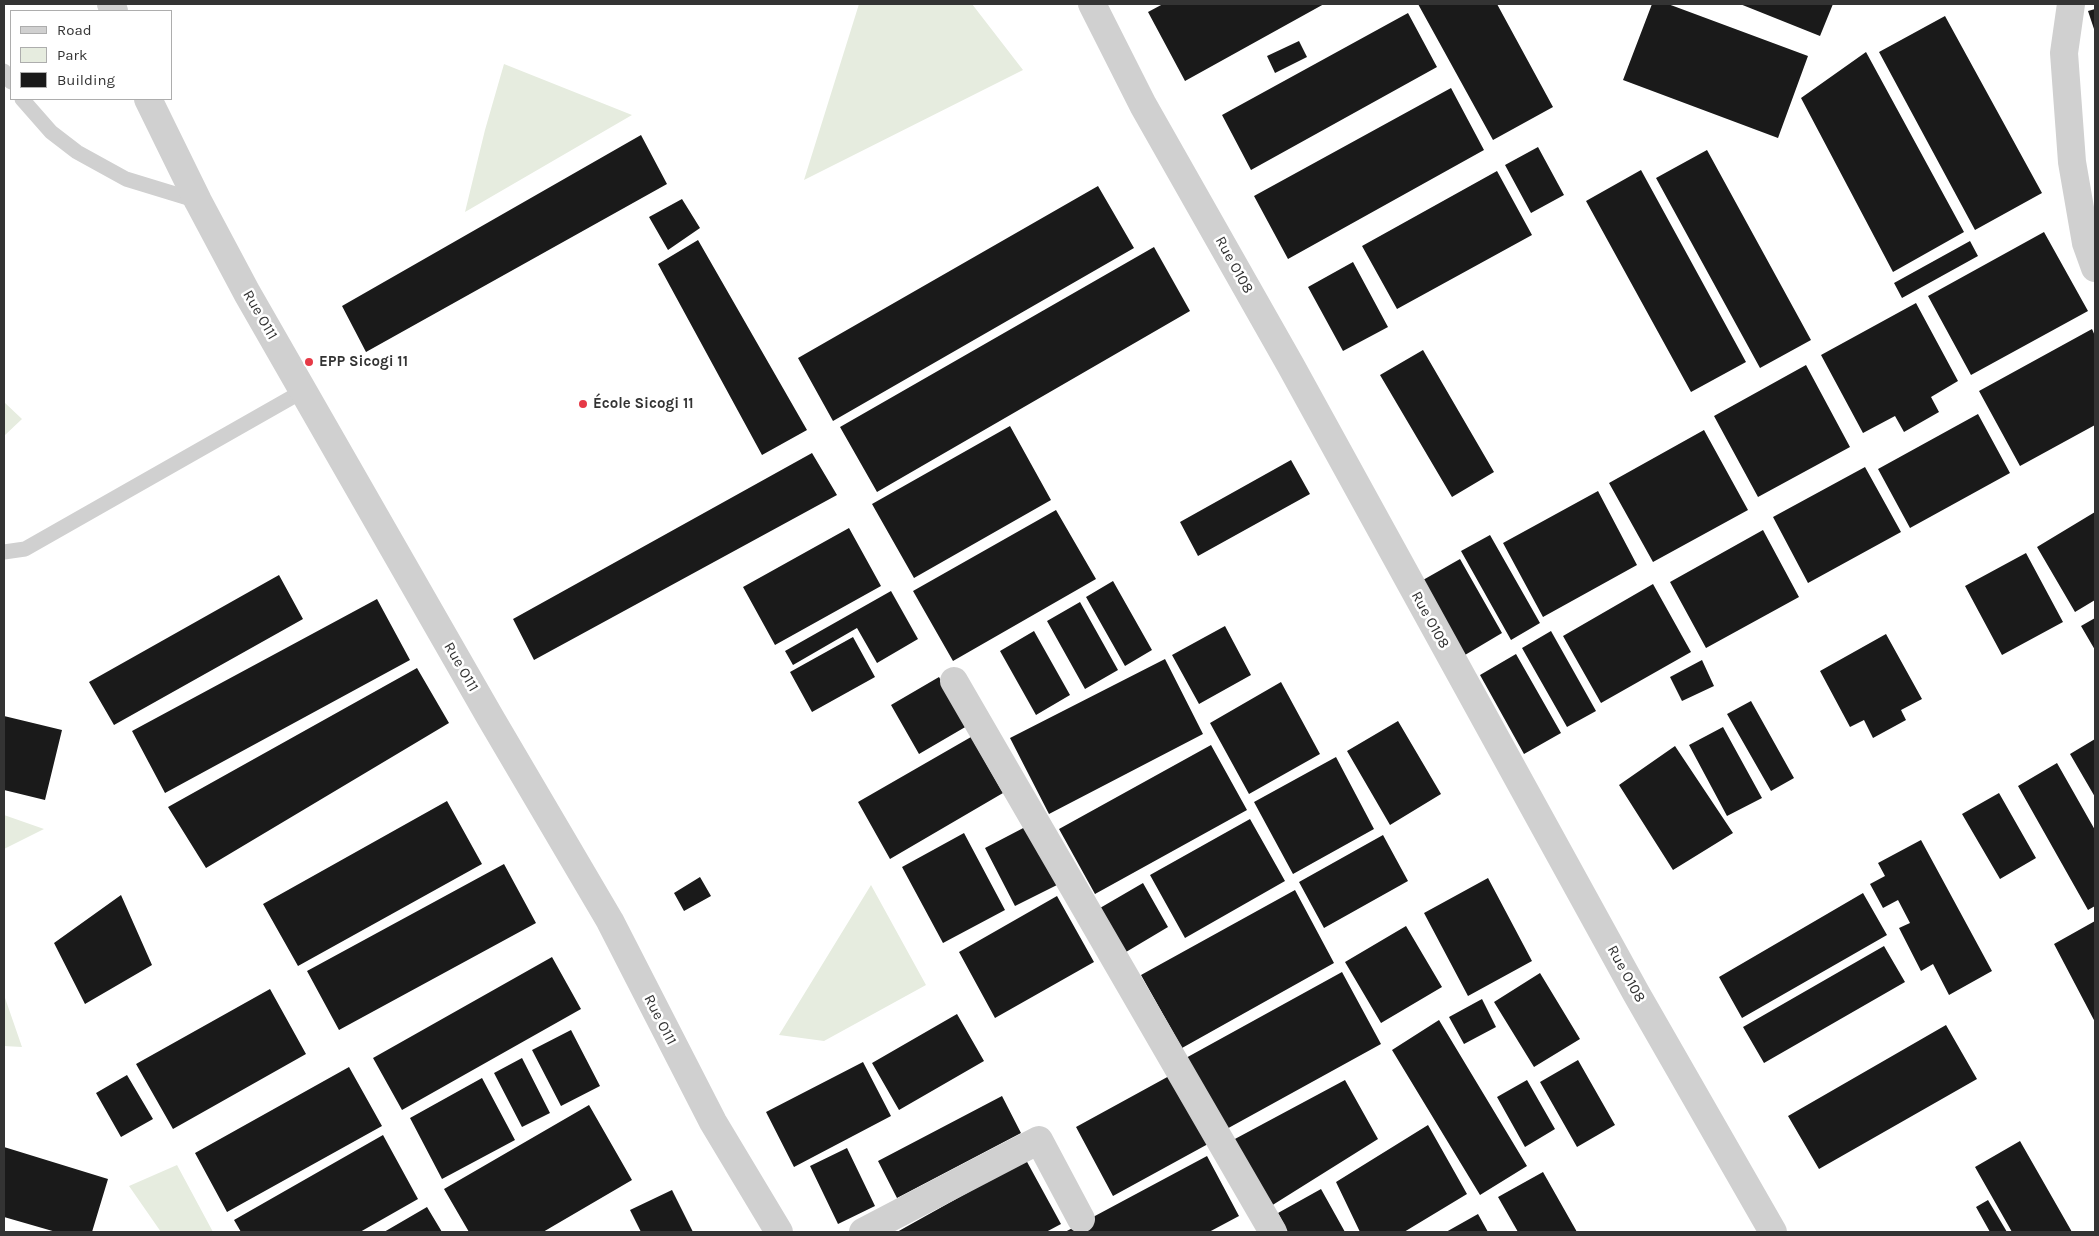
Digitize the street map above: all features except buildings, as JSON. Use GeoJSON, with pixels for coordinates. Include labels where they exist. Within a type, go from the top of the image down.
{"type":"FeatureCollection","features":[{"type":"Feature","properties":{"kind":"street","name":"Rue O108"},"geometry":{"type":"LineString","coordinates":[[1092,4],[1143,104],[1291,366],[1636,993],[1773,1232]]}},
{"type":"Feature","properties":{"kind":"street"},"geometry":{"type":"LineString","coordinates":[[2071,4],[2064,53],[2072,162],[2086,242],[2095,268]]}},
{"type":"Feature","properties":{"kind":"street","name":"Rue O111"},"geometry":{"type":"LineString","coordinates":[[148,100],[198,201],[303,391],[610,921],[712,1122],[779,1232]]}},
{"type":"Feature","properties":{"kind":"street"},"geometry":{"type":"LineString","coordinates":[[954,681],[1273,1232]]}},
{"type":"Feature","properties":{"kind":"street"},"geometry":{"type":"LineString","coordinates":[[863,1232],[1039,1140],[1081,1219]]}},
{"type":"Feature","properties":{"kind":"lane"},"geometry":{"type":"LineString","coordinates":[[23,100],[51,132],[77,152],[126,179],[198,201]]}},
{"type":"Feature","properties":{"kind":"lane"},"geometry":{"type":"LineString","coordinates":[[4,552],[25,549],[303,391]]}},
{"type":"Feature","properties":{"kind":"green space"},"geometry":{"type":"Polygon","coordinates":[[[859,4],[972,4],[1023,70],[804,180],[859,4]]]}},
{"type":"Feature","properties":{"kind":"green space"},"geometry":{"type":"Polygon","coordinates":[[[504,64],[632,115],[465,212],[485,130],[504,64]]]}},
{"type":"Feature","properties":{"kind":"green space"},"geometry":{"type":"Polygon","coordinates":[[[4,402],[22,419],[4,436],[4,402]]]}},
{"type":"Feature","properties":{"kind":"green space"},"geometry":{"type":"Polygon","coordinates":[[[4,815],[44,829],[4,849],[4,815]]]}},
{"type":"Feature","properties":{"kind":"green space"},"geometry":{"type":"Polygon","coordinates":[[[871,885],[926,985],[824,1041],[779,1035],[871,885]]]}},
{"type":"Feature","properties":{"kind":"green space"},"geometry":{"type":"Polygon","coordinates":[[[4,995],[22,1047],[4,1046],[4,995]]]}},
{"type":"Feature","properties":{"kind":"green space"},"geometry":{"type":"Polygon","coordinates":[[[177,1165],[213,1232],[161,1232],[129,1186],[177,1165]]]}},
{"type":"Feature","properties":{"kind":"place","name":"EPP Sicogi 11"},"geometry":{"type":"Point","coordinates":[309,362]}},
{"type":"Feature","properties":{"kind":"place","name":"École Sicogi 11"},"geometry":{"type":"Point","coordinates":[583,404]}}]}
